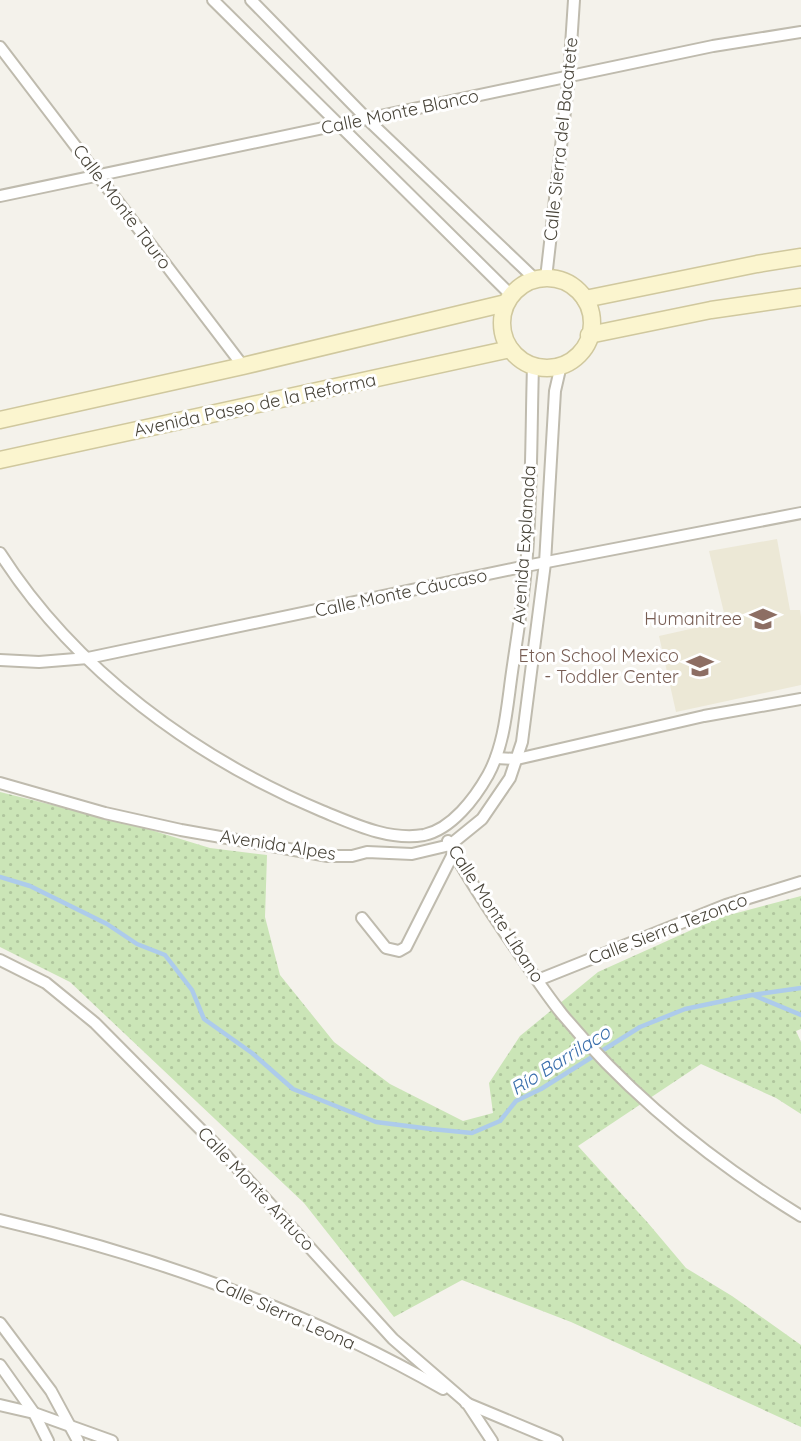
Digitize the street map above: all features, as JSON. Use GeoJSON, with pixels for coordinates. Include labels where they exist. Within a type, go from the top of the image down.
{"type":"FeatureCollection","features":[{"type":"Feature","properties":{"kind":"main road"},"geometry":{"type":"LineString","coordinates":[[584,299],[801,257]]}},
{"type":"Feature","properties":{"kind":"main road"},"geometry":{"type":"LineString","coordinates":[[540,279],[568,284],[584,299],[590,310],[589,335],[583,348],[573,359],[547,368],[533,366],[510,349],[503,334],[502,318],[508,299],[521,285],[540,279]]}},
{"type":"Feature","properties":{"kind":"main road"},"geometry":{"type":"LineString","coordinates":[[589,335],[711,310],[801,297]]}},
{"type":"Feature","properties":{"kind":"main road"},"geometry":{"type":"LineString","coordinates":[[0,420],[243,366],[508,299]]}},
{"type":"Feature","properties":{"kind":"main road","name":"Avenida Paseo de la Reforma"},"geometry":{"type":"LineString","coordinates":[[0,460],[510,349]]}},
{"type":"Feature","properties":{"kind":"street"},"geometry":{"type":"LineString","coordinates":[[213,0],[508,299]]}},
{"type":"Feature","properties":{"kind":"street"},"geometry":{"type":"LineString","coordinates":[[251,0],[368,119],[540,279]]}},
{"type":"Feature","properties":{"kind":"street","name":"Calle Sierra del Bacatete"},"geometry":{"type":"LineString","coordinates":[[540,279],[569,76],[575,0]]}},
{"type":"Feature","properties":{"kind":"street","name":"Calle Monte Blanco"},"geometry":{"type":"LineString","coordinates":[[0,196],[713,46],[801,32]]}},
{"type":"Feature","properties":{"kind":"street","name":"Calle Monte Tauro"},"geometry":{"type":"LineString","coordinates":[[1,51],[243,366]]}},
{"type":"Feature","properties":{"kind":"street","name":"Avenida Explanada"},"geometry":{"type":"LineString","coordinates":[[517,759],[525,720],[545,563],[555,391],[561,365]]}},
{"type":"Feature","properties":{"kind":"street","name":"Avenida Explanada"},"geometry":{"type":"LineString","coordinates":[[441,829],[458,814],[488,775],[496,758],[505,720],[526,566],[533,366]]}},
{"type":"Feature","properties":{"kind":"street","name":"Calle Monte Cáucaso"},"geometry":{"type":"LineString","coordinates":[[0,660],[39,662],[88,658],[526,566],[801,513]]}},
{"type":"Feature","properties":{"kind":"street","name":"Calle Monte Líbano"},"geometry":{"type":"LineString","coordinates":[[0,553],[35,600],[88,658],[156,717],[209,752],[295,799],[374,830],[407,836],[425,835],[441,829],[538,980],[593,1050],[654,1111],[731,1170],[801,1216]]}},
{"type":"Feature","properties":{"kind":"street"},"geometry":{"type":"LineString","coordinates":[[496,758],[517,759],[704,716],[801,699]]}},
{"type":"Feature","properties":{"kind":"street","name":"Avenida Alpes"},"geometry":{"type":"LineString","coordinates":[[0,783],[105,813],[181,830],[328,856],[352,856],[367,852],[412,854],[452,849],[497,800],[517,759]]}},
{"type":"Feature","properties":{"kind":"street"},"geometry":{"type":"LineString","coordinates":[[367,852],[374,830]]}},
{"type":"Feature","properties":{"kind":"street"},"geometry":{"type":"LineString","coordinates":[[362,918],[386,948],[399,951],[407,947],[452,849]]}},
{"type":"Feature","properties":{"kind":"street","name":"Calle Sierra Tezonco"},"geometry":{"type":"LineString","coordinates":[[538,980],[726,905],[801,882]]}},
{"type":"Feature","properties":{"kind":"street","name":"Calle Monte Antuco"},"geometry":{"type":"LineString","coordinates":[[0,960],[46,983],[95,1023],[220,1149],[385,1331],[467,1403],[492,1441]]}},
{"type":"Feature","properties":{"kind":"street","name":"Calle Sierra Leona"},"geometry":{"type":"LineString","coordinates":[[0,1220],[119,1253],[236,1290],[369,1351],[467,1403],[557,1441]]}},
{"type":"Feature","properties":{"kind":"street"},"geometry":{"type":"LineString","coordinates":[[0,1323],[51,1391],[78,1441]]}},
{"type":"Feature","properties":{"kind":"street"},"geometry":{"type":"LineString","coordinates":[[0,1365],[34,1413],[48,1441]]}},
{"type":"Feature","properties":{"kind":"street"},"geometry":{"type":"LineString","coordinates":[[0,1405],[34,1413],[112,1441]]}},
{"type":"Feature","properties":{"kind":"shaded area","name":"Humanitree"},"geometry":{"type":"Polygon","coordinates":[[[777,539],[790,610],[800,610],[801,685],[676,712],[659,636],[726,621],[709,551],[777,539]]]}},
{"type":"Feature","properties":{"kind":"green space"},"geometry":{"type":"Polygon","coordinates":[[[0,792],[141,827],[210,848],[267,855],[265,917],[280,975],[334,1042],[390,1084],[463,1121],[493,1113],[489,1083],[520,1036],[598,972],[718,918],[801,896],[801,1029],[796,1031],[801,1042],[801,1114],[776,1098],[701,1064],[578,1146],[686,1268],[732,1296],[801,1345],[801,1427],[571,1322],[462,1280],[394,1317],[304,1203],[70,982],[0,947],[0,792]]]}},
{"type":"Feature","properties":{"kind":"waterway","name":"Río Barrilaco"},"geometry":{"type":"LineString","coordinates":[[0,877],[30,886],[107,924],[137,944],[165,955],[192,990],[204,1019],[252,1053],[293,1089],[376,1122],[472,1133],[500,1121],[516,1101],[541,1089],[640,1027],[685,1009],[801,988]]}},
{"type":"Feature","properties":{"kind":"waterway"},"geometry":{"type":"LineString","coordinates":[[753,995],[801,1015]]}},
{"type":"Feature","properties":{"kind":"place","name":"Humanitree"},"geometry":{"type":"Point","coordinates":[763,619]}},
{"type":"Feature","properties":{"kind":"place","name":"Eton School Mexico - Toddler Center"},"geometry":{"type":"Point","coordinates":[700,666]}}]}
